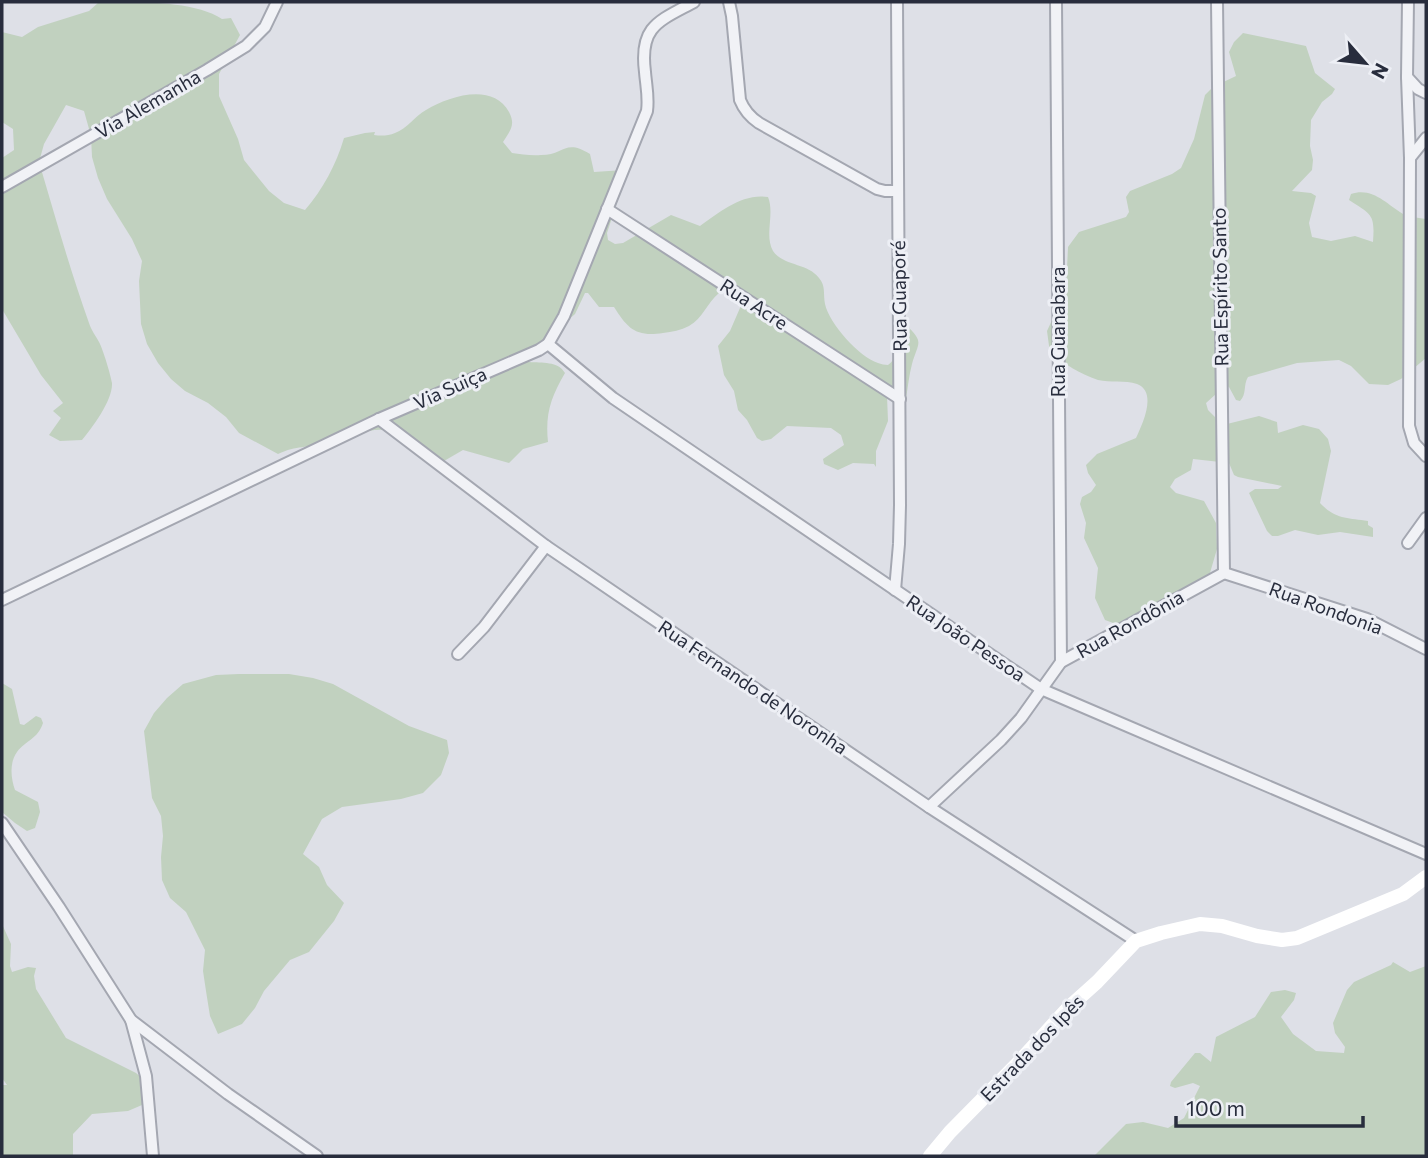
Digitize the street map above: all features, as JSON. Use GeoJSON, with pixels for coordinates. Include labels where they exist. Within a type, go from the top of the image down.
{"type":"FeatureCollection","features":[{"type":"Feature","properties":{"kind":"main road"},"geometry":{"type":"LineString","coordinates":[[1136,941],[1200,924],[1222,926],[1282,940],[1297,938],[1403,894],[1426,877]]}},
{"type":"Feature","properties":{"kind":"main road","name":"Estrada dos Ipês"},"geometry":{"type":"LineString","coordinates":[[930,1156],[1068,1008],[1136,941]]}},
{"type":"Feature","properties":{"kind":"street","name":"Via Alemanha"},"geometry":{"type":"LineString","coordinates":[[2,187],[246,46],[265,27],[277,2]]}},
{"type":"Feature","properties":{"kind":"street"},"geometry":{"type":"LineString","coordinates":[[548,344],[564,316],[647,111],[644,56],[647,37],[661,20],[694,2]]}},
{"type":"Feature","properties":{"kind":"street"},"geometry":{"type":"LineString","coordinates":[[729,2],[740,100],[747,112],[759,123],[877,189],[898,191]]}},
{"type":"Feature","properties":{"kind":"street","name":"Rua Guaporé"},"geometry":{"type":"LineString","coordinates":[[895,590],[899,544],[900,399],[897,2]]}},
{"type":"Feature","properties":{"kind":"street","name":"Rua Guanabara"},"geometry":{"type":"LineString","coordinates":[[1056,2],[1061,662]]}},
{"type":"Feature","properties":{"kind":"street","name":"Rua Espírito Santo"},"geometry":{"type":"LineString","coordinates":[[1217,2],[1223,573]]}},
{"type":"Feature","properties":{"kind":"street"},"geometry":{"type":"LineString","coordinates":[[1408,2],[1409,426],[1414,443],[1426,456]]}},
{"type":"Feature","properties":{"kind":"street"},"geometry":{"type":"LineString","coordinates":[[1407,77],[1426,93]]}},
{"type":"Feature","properties":{"kind":"street"},"geometry":{"type":"LineString","coordinates":[[1410,159],[1426,138]]}},
{"type":"Feature","properties":{"kind":"street","name":"Rua Acre"},"geometry":{"type":"LineString","coordinates":[[607,209],[900,399]]}},
{"type":"Feature","properties":{"kind":"street","name":"Via Suiça"},"geometry":{"type":"LineString","coordinates":[[2,600],[379,419],[533,353],[548,344]]}},
{"type":"Feature","properties":{"kind":"street","name":"Rua João Pessoa"},"geometry":{"type":"LineString","coordinates":[[548,344],[613,398],[1041,689],[1426,854]]}},
{"type":"Feature","properties":{"kind":"street","name":"Rua Fernando de Noronha"},"geometry":{"type":"LineString","coordinates":[[379,419],[546,546],[929,807],[1136,941]]}},
{"type":"Feature","properties":{"kind":"street"},"geometry":{"type":"LineString","coordinates":[[1408,543],[1426,518]]}},
{"type":"Feature","properties":{"kind":"street"},"geometry":{"type":"LineString","coordinates":[[458,654],[484,627],[546,546]]}},
{"type":"Feature","properties":{"kind":"street","name":"Rua Rondônia"},"geometry":{"type":"LineString","coordinates":[[929,807],[1001,740],[1021,718],[1061,662],[1223,573]]}},
{"type":"Feature","properties":{"kind":"street","name":"Rua Rondonia"},"geometry":{"type":"LineString","coordinates":[[1223,573],[1367,619],[1426,649]]}},
{"type":"Feature","properties":{"kind":"street"},"geometry":{"type":"LineString","coordinates":[[2,823],[131,1020],[146,1076],[153,1156]]}},
{"type":"Feature","properties":{"kind":"street"},"geometry":{"type":"LineString","coordinates":[[131,1020],[228,1094],[317,1156]]}},
{"type":"Feature","properties":{"kind":"green space"},"geometry":{"type":"Polygon","coordinates":[[[99,2],[180,5],[196,8],[222,19],[231,18],[240,35],[219,74],[219,96],[244,160],[269,191],[284,203],[305,210],[328,176],[344,138],[375,132],[374,135],[392,134],[436,105],[470,94],[493,97],[509,112],[512,124],[503,142],[512,153],[541,155],[575,147],[590,154],[594,172],[624,170],[624,181],[607,233],[608,240],[615,244],[623,243],[671,215],[700,226],[740,201],[768,197],[769,238],[773,251],[777,256],[809,270],[819,278],[832,320],[854,347],[870,360],[888,365],[896,353],[897,326],[906,325],[918,339],[906,398],[903,401],[887,396],[888,421],[876,451],[876,467],[874,464],[853,463],[838,470],[824,464],[823,459],[844,445],[841,435],[831,428],[787,426],[771,439],[762,441],[757,438],[738,410],[734,391],[724,375],[718,346],[730,331],[743,301],[741,289],[733,285],[719,293],[689,326],[654,334],[634,330],[614,307],[599,307],[588,293],[585,293],[575,314],[526,357],[529,362],[558,366],[565,373],[550,406],[548,442],[523,449],[509,463],[463,450],[444,461],[399,433],[380,430],[278,454],[239,433],[226,417],[171,379],[158,363],[147,344],[141,324],[139,281],[142,261],[98,178],[84,111],[66,105],[44,144],[39,162],[75,283],[90,326],[103,350],[112,383],[106,405],[82,440],[60,441],[49,435],[61,418],[53,411],[63,403],[41,375],[2,309],[2,158],[14,150],[13,129],[2,122],[2,32],[22,37],[38,27],[89,11],[99,2]]]}},
{"type":"Feature","properties":{"kind":"green space"},"geometry":{"type":"Polygon","coordinates":[[[1243,33],[1306,46],[1315,73],[1335,89],[1322,102],[1311,120],[1312,170],[1292,191],[1316,196],[1309,223],[1312,237],[1331,241],[1355,236],[1373,242],[1370,216],[1349,200],[1351,194],[1359,192],[1379,198],[1403,214],[1426,219],[1426,358],[1401,379],[1388,385],[1369,384],[1351,366],[1339,360],[1297,363],[1248,377],[1240,401],[1236,400],[1226,385],[1206,403],[1208,410],[1223,425],[1259,416],[1277,422],[1278,433],[1303,425],[1319,429],[1328,439],[1331,451],[1320,503],[1336,515],[1368,521],[1368,525],[1373,528],[1373,537],[1340,532],[1318,535],[1295,530],[1272,536],[1249,493],[1255,489],[1278,489],[1282,486],[1238,477],[1234,475],[1229,463],[1193,459],[1191,470],[1175,479],[1170,487],[1176,493],[1204,501],[1216,523],[1217,549],[1207,583],[1168,610],[1131,624],[1116,624],[1105,620],[1095,598],[1098,568],[1084,538],[1086,523],[1080,504],[1082,497],[1096,485],[1086,465],[1097,454],[1136,438],[1147,409],[1147,394],[1137,384],[1098,380],[1067,365],[1050,353],[1047,331],[1066,290],[1068,247],[1079,232],[1126,217],[1129,212],[1126,197],[1130,191],[1181,168],[1194,139],[1205,95],[1213,87],[1236,76],[1229,52],[1243,33]]]}},
{"type":"Feature","properties":{"kind":"green space"},"geometry":{"type":"Polygon","coordinates":[[[289,674],[333,684],[409,726],[447,740],[449,753],[441,775],[423,793],[401,799],[342,807],[322,819],[303,854],[319,867],[327,885],[344,903],[334,921],[309,952],[290,960],[264,991],[242,1024],[218,1034],[210,1016],[206,991],[203,971],[205,950],[186,912],[170,898],[162,880],[161,816],[152,798],[144,731],[154,713],[183,684],[216,675],[289,674]]]}},
{"type":"Feature","properties":{"kind":"green space"},"geometry":{"type":"Polygon","coordinates":[[[2,683],[12,689],[20,724],[24,725],[36,716],[41,718],[43,723],[38,733],[14,756],[12,766],[15,790],[38,802],[40,812],[35,828],[27,831],[2,812],[2,683]]]}},
{"type":"Feature","properties":{"kind":"green space"},"geometry":{"type":"Polygon","coordinates":[[[2,924],[11,944],[12,972],[28,967],[36,968],[36,989],[66,1038],[136,1073],[144,1080],[147,1095],[142,1105],[128,1111],[92,1114],[73,1134],[73,1156],[2,1156],[2,1085],[7,1085],[2,1078],[2,924]]]}},
{"type":"Feature","properties":{"kind":"green space"},"geometry":{"type":"Polygon","coordinates":[[[1393,962],[1410,972],[1426,966],[1426,1156],[1094,1156],[1126,1124],[1143,1122],[1168,1128],[1184,1118],[1200,1086],[1193,1083],[1175,1088],[1170,1086],[1171,1082],[1195,1053],[1200,1053],[1211,1062],[1216,1037],[1255,1017],[1271,992],[1285,990],[1296,993],[1281,1017],[1293,1034],[1316,1051],[1344,1053],[1345,1047],[1335,1033],[1333,1023],[1347,990],[1354,982],[1393,962]]]}}]}
